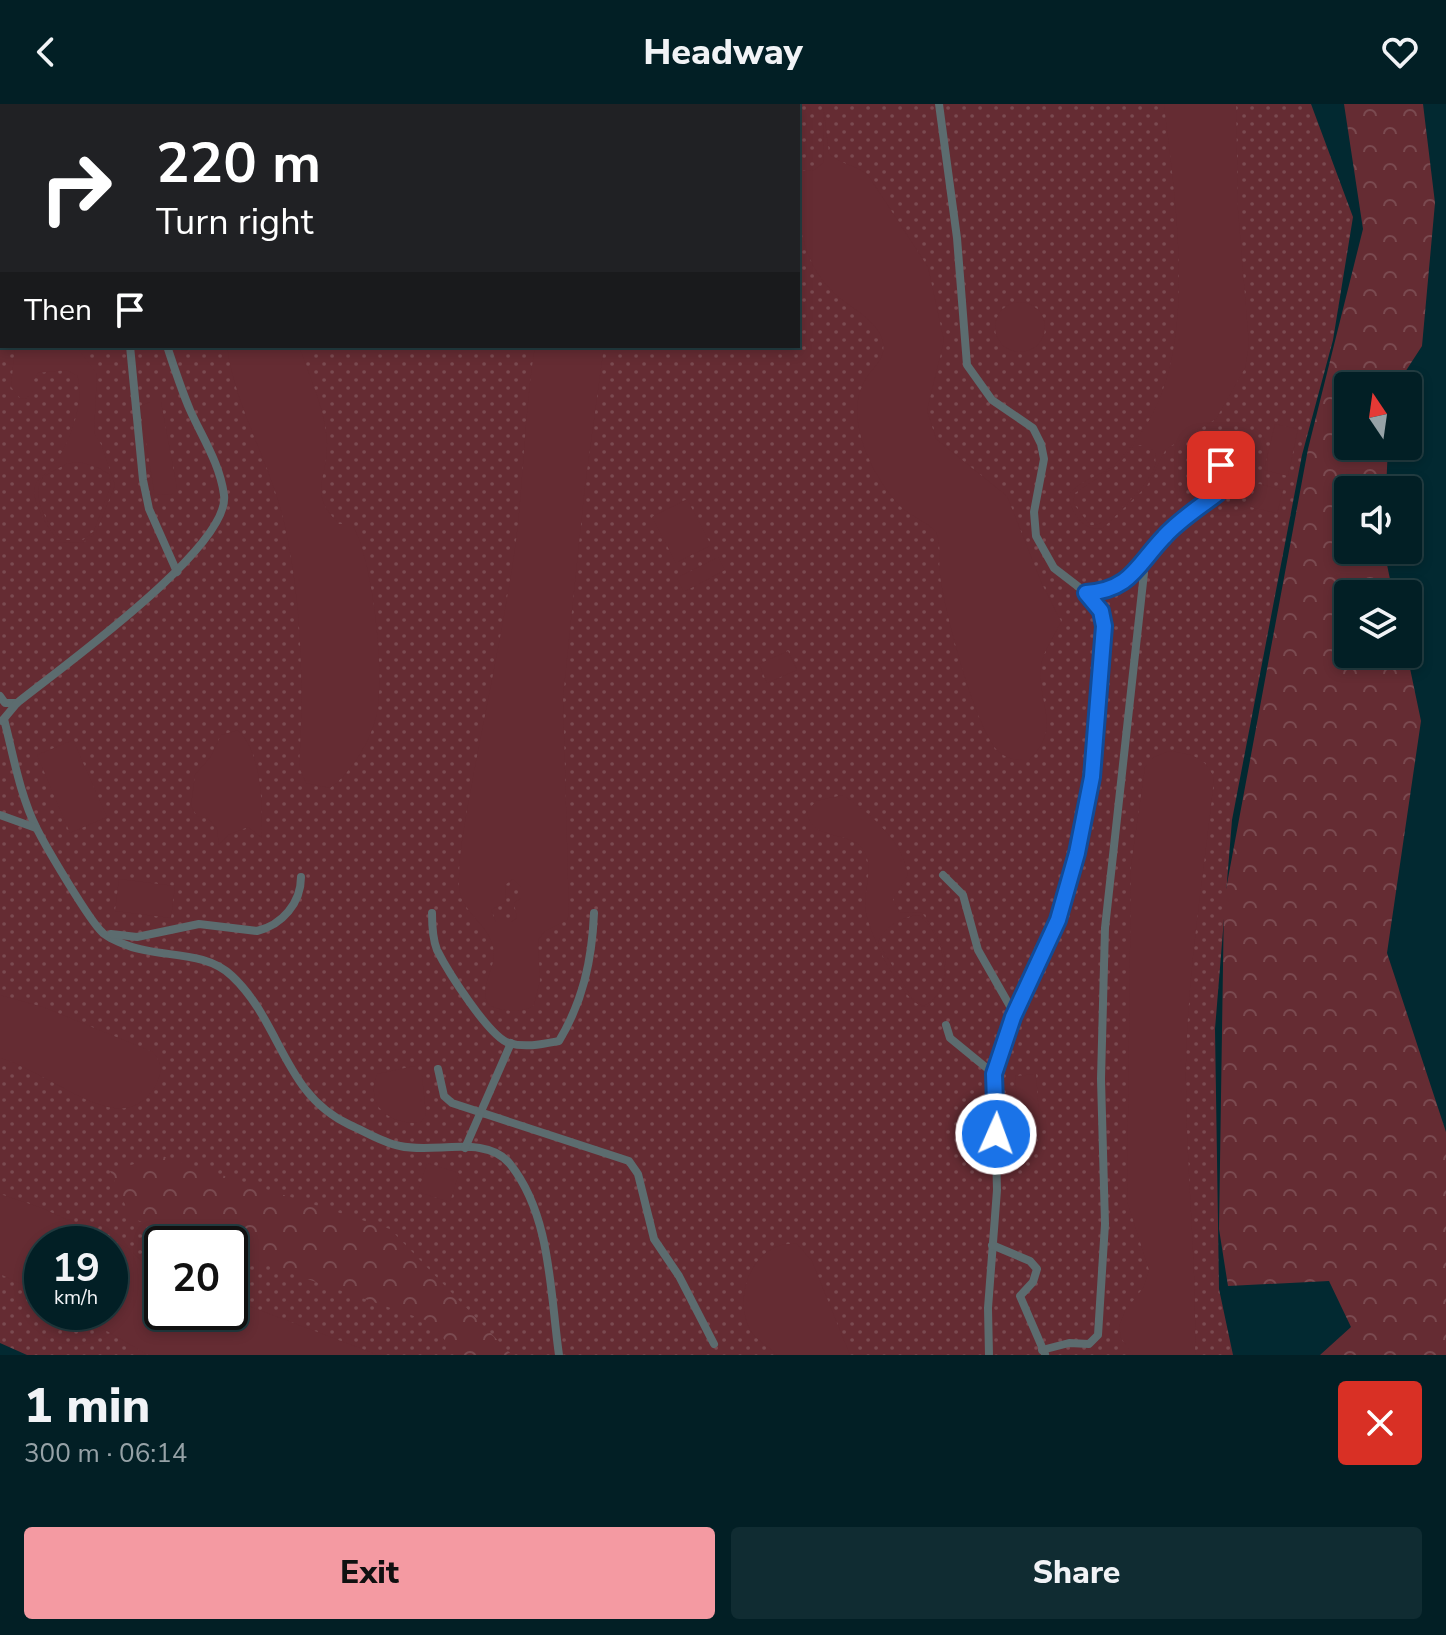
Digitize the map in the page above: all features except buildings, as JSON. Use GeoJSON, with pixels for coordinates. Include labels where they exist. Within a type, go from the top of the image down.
{"type":"FeatureCollection","features":[{"type":"Feature","properties":{"kind":"lane"},"geometry":{"type":"LineString","coordinates":[[939,104],[962,277],[963,344],[967,365],[992,400],[1033,428],[1044,459],[1034,512],[1036,536],[1054,568],[1086,593],[1101,611],[1104,626],[1092,777],[1058,920],[1015,1015],[994,1074],[997,1190],[989,1355]]}},
{"type":"Feature","properties":{"kind":"lane"},"geometry":{"type":"LineString","coordinates":[[130,348],[143,480],[149,509],[177,572]]}},
{"type":"Feature","properties":{"kind":"lane"},"geometry":{"type":"LineString","coordinates":[[168,348],[188,407],[217,467],[224,496],[223,511],[207,540],[177,572],[17,703],[2,721],[36,828],[102,933],[131,946],[193,957],[230,973],[258,1004],[299,1085],[322,1109],[397,1146],[432,1151],[482,1146],[507,1160],[530,1192],[539,1216],[559,1355]]}},
{"type":"Feature","properties":{"kind":"lane"},"geometry":{"type":"LineString","coordinates":[[1086,593],[1118,585],[1142,566],[1166,534],[1218,493],[1222,444]]}},
{"type":"Feature","properties":{"kind":"lane"},"geometry":{"type":"LineString","coordinates":[[992,1245],[1030,1261],[1037,1269],[1033,1282],[1020,1296],[1044,1353],[1069,1343],[1089,1344],[1098,1335],[1105,1224],[1101,984],[1144,573],[1142,566]]}},
{"type":"Feature","properties":{"kind":"lane"},"geometry":{"type":"LineString","coordinates":[[0,696],[5,703],[17,703]]}},
{"type":"Feature","properties":{"kind":"lane"},"geometry":{"type":"LineString","coordinates":[[0,815],[36,828]]}},
{"type":"Feature","properties":{"kind":"lane"},"geometry":{"type":"LineString","coordinates":[[943,875],[963,895],[978,950],[1015,1015]]}},
{"type":"Feature","properties":{"kind":"lane"},"geometry":{"type":"LineString","coordinates":[[102,933],[137,937],[161,934],[187,925],[257,931],[268,929],[297,900],[301,877]]}},
{"type":"Feature","properties":{"kind":"lane"},"geometry":{"type":"LineString","coordinates":[[432,913],[436,947],[453,977],[492,1029],[511,1043],[537,1046],[559,1041],[577,1011],[592,952],[594,913]]}},
{"type":"Feature","properties":{"kind":"lane"},"geometry":{"type":"LineString","coordinates":[[946,1025],[950,1038],[994,1074]]}},
{"type":"Feature","properties":{"kind":"lane"},"geometry":{"type":"LineString","coordinates":[[465,1148],[511,1043]]}},
{"type":"Feature","properties":{"kind":"lane"},"geometry":{"type":"LineString","coordinates":[[438,1069],[444,1096],[452,1103],[629,1161],[638,1174],[654,1239],[679,1276],[714,1344]]}},
{"type":"Feature","properties":{"kind":"green space"},"geometry":{"type":"Polygon","coordinates":[[[800,104],[1311,104],[1353,217],[1333,340],[1302,455],[1232,820],[1215,1029],[1219,1289],[1233,1355],[27,1355],[0,1343],[0,348],[800,348],[800,104]]]}},
{"type":"Feature","properties":{"kind":"green space"},"geometry":{"type":"Polygon","coordinates":[[[823,104],[829,154],[868,175],[928,267],[944,341],[927,410],[936,439],[1007,496],[1042,584],[1061,621],[1041,666],[1047,726],[1045,737],[1029,760],[1006,757],[990,740],[971,696],[954,641],[943,592],[936,532],[891,496],[865,450],[857,415],[858,399],[863,384],[882,357],[883,344],[878,330],[869,320],[827,286],[817,272],[804,241],[800,216],[800,171],[814,170],[824,162],[823,104]]]}},
{"type":"Feature","properties":{"kind":"green space"},"geometry":{"type":"Polygon","coordinates":[[[1164,104],[1236,104],[1238,210],[1249,345],[1245,368],[1216,419],[1166,449],[1147,486],[1103,528],[1096,529],[1079,520],[1069,495],[1079,485],[1114,465],[1139,436],[1162,393],[1172,355],[1178,314],[1179,270],[1164,104]],[[1134,445],[1119,464],[1075,493],[1073,503],[1090,525],[1116,513],[1152,474],[1155,452],[1147,445],[1134,445]]]}},
{"type":"Feature","properties":{"kind":"green space"},"geometry":{"type":"Polygon","coordinates":[[[1344,104],[1423,104],[1435,203],[1422,346],[1405,372],[1334,372],[1334,460],[1387,460],[1387,476],[1334,476],[1334,564],[1387,564],[1390,580],[1334,580],[1334,668],[1410,668],[1421,721],[1387,953],[1446,1132],[1446,1355],[1320,1355],[1351,1327],[1329,1281],[1228,1286],[1219,1229],[1224,900],[1308,449],[1363,229],[1344,104]]]}},
{"type":"Feature","properties":{"kind":"green space"},"geometry":{"type":"Polygon","coordinates":[[[1020,302],[1038,309],[1045,327],[1038,345],[1020,352],[1002,345],[995,327],[1002,309],[1020,302]]]}},
{"type":"Feature","properties":{"kind":"green space"},"geometry":{"type":"Polygon","coordinates":[[[15,348],[78,348],[97,374],[94,433],[102,446],[115,485],[96,533],[84,542],[59,543],[40,513],[34,492],[36,484],[58,459],[70,436],[79,398],[77,375],[66,370],[38,373],[33,381],[33,391],[26,399],[20,398],[11,387],[15,348]],[[78,462],[66,464],[43,477],[39,485],[39,501],[61,540],[83,540],[94,531],[111,485],[109,474],[95,466],[78,462]]]}},
{"type":"Feature","properties":{"kind":"green space"},"geometry":{"type":"Polygon","coordinates":[[[227,348],[300,348],[326,431],[321,494],[329,513],[339,524],[352,524],[366,563],[376,619],[379,699],[369,737],[359,756],[330,788],[306,783],[299,767],[300,644],[290,552],[278,499],[231,369],[227,348]]]}},
{"type":"Feature","properties":{"kind":"green space"},"geometry":{"type":"Polygon","coordinates":[[[535,348],[604,348],[585,486],[563,697],[569,915],[567,920],[545,931],[538,940],[540,981],[534,1005],[513,1011],[490,1006],[486,1000],[494,954],[492,944],[461,896],[459,872],[466,814],[512,569],[535,348]],[[513,879],[505,885],[506,902],[491,910],[496,922],[511,922],[517,918],[514,903],[521,898],[521,887],[513,879]]]}},
{"type":"Feature","properties":{"kind":"green space"},"geometry":{"type":"Polygon","coordinates":[[[161,402],[177,488],[172,494],[158,495],[154,490],[140,406],[161,402]]]}},
{"type":"Feature","properties":{"kind":"green space"},"geometry":{"type":"Polygon","coordinates":[[[1275,424],[1298,429],[1288,476],[1264,470],[1275,424]]]}},
{"type":"Feature","properties":{"kind":"green space"},"geometry":{"type":"Polygon","coordinates":[[[1256,483],[1283,490],[1277,513],[1250,507],[1256,483]]]}},
{"type":"Feature","properties":{"kind":"green space"},"geometry":{"type":"Polygon","coordinates":[[[687,499],[711,545],[676,563],[652,517],[687,499]]]}},
{"type":"Feature","properties":{"kind":"green space"},"geometry":{"type":"Polygon","coordinates":[[[718,557],[725,570],[684,592],[677,578],[718,557]]]}},
{"type":"Feature","properties":{"kind":"green space"},"geometry":{"type":"Polygon","coordinates":[[[788,651],[797,670],[767,683],[759,664],[788,651]]]}},
{"type":"Feature","properties":{"kind":"green space"},"geometry":{"type":"Polygon","coordinates":[[[238,730],[246,740],[257,766],[262,838],[248,827],[228,835],[219,845],[217,829],[208,818],[197,816],[191,806],[195,775],[211,756],[221,735],[238,730]]]}},
{"type":"Feature","properties":{"kind":"green space"},"geometry":{"type":"Polygon","coordinates":[[[73,740],[107,817],[70,833],[37,755],[73,740]]]}},
{"type":"Feature","properties":{"kind":"green space"},"geometry":{"type":"Polygon","coordinates":[[[1169,751],[1184,753],[1202,761],[1214,779],[1187,1027],[1187,1136],[1195,1355],[1133,1355],[1121,1338],[1119,1326],[1125,1311],[1143,1288],[1149,1270],[1127,1201],[1131,865],[1145,767],[1154,757],[1169,751]]]}},
{"type":"Feature","properties":{"kind":"green space"},"geometry":{"type":"Polygon","coordinates":[[[843,795],[884,829],[905,862],[908,875],[893,899],[899,912],[922,913],[937,936],[946,960],[941,988],[944,962],[941,948],[928,924],[919,915],[895,923],[878,942],[912,998],[922,1006],[908,995],[898,982],[872,931],[865,906],[868,862],[864,851],[857,843],[818,829],[811,822],[807,812],[816,801],[843,795]]]}},
{"type":"Feature","properties":{"kind":"green space"},"geometry":{"type":"Polygon","coordinates":[[[119,879],[175,886],[171,918],[115,911],[119,879]]]}},
{"type":"Feature","properties":{"kind":"green space"},"geometry":{"type":"Polygon","coordinates":[[[0,995],[43,1007],[153,1052],[160,1068],[155,1086],[147,1098],[135,1105],[114,1108],[87,1100],[0,1058],[0,995]]]}},
{"type":"Feature","properties":{"kind":"green space"},"geometry":{"type":"Polygon","coordinates":[[[414,1066],[422,1076],[426,1115],[420,1123],[390,1117],[382,1111],[374,1096],[377,1074],[414,1066]]]}},
{"type":"Feature","properties":{"kind":"green space"},"geometry":{"type":"Polygon","coordinates":[[[1036,1074],[1040,1127],[1019,1129],[1015,1076],[1036,1074]]]}},
{"type":"Feature","properties":{"kind":"green space"},"geometry":{"type":"Polygon","coordinates":[[[162,1156],[390,1229],[512,1355],[458,1355],[428,1321],[248,1258],[248,1226],[154,1226],[131,1218],[110,1171],[162,1156]]]}},
{"type":"Feature","properties":{"kind":"green space"},"geometry":{"type":"Polygon","coordinates":[[[427,1163],[459,1173],[450,1202],[418,1192],[427,1163]]]}},
{"type":"Feature","properties":{"kind":"green space"},"geometry":{"type":"Polygon","coordinates":[[[0,1194],[42,1208],[80,1226],[24,1226],[24,1285],[0,1274],[0,1194]]]}},
{"type":"Feature","properties":{"kind":"green space"},"geometry":{"type":"Polygon","coordinates":[[[797,1244],[812,1261],[850,1355],[777,1355],[750,1330],[744,1301],[751,1272],[758,1260],[769,1251],[782,1245],[797,1244]]]}},
{"type":"Feature","properties":{"kind":"green space"},"geometry":{"type":"Polygon","coordinates":[[[128,1249],[144,1263],[144,1330],[248,1330],[248,1306],[378,1355],[148,1355],[105,1330],[128,1330],[128,1249]]]}},
{"type":"Feature","properties":{"kind":"route"},"geometry":{"type":"LineString","coordinates":[[996,1134],[997,1091],[994,1074],[1013,1017],[1058,920],[1077,853],[1092,777],[1104,626],[1101,611],[1086,593],[1099,592],[1133,576],[1166,534],[1218,493],[1221,465]]}}]}
